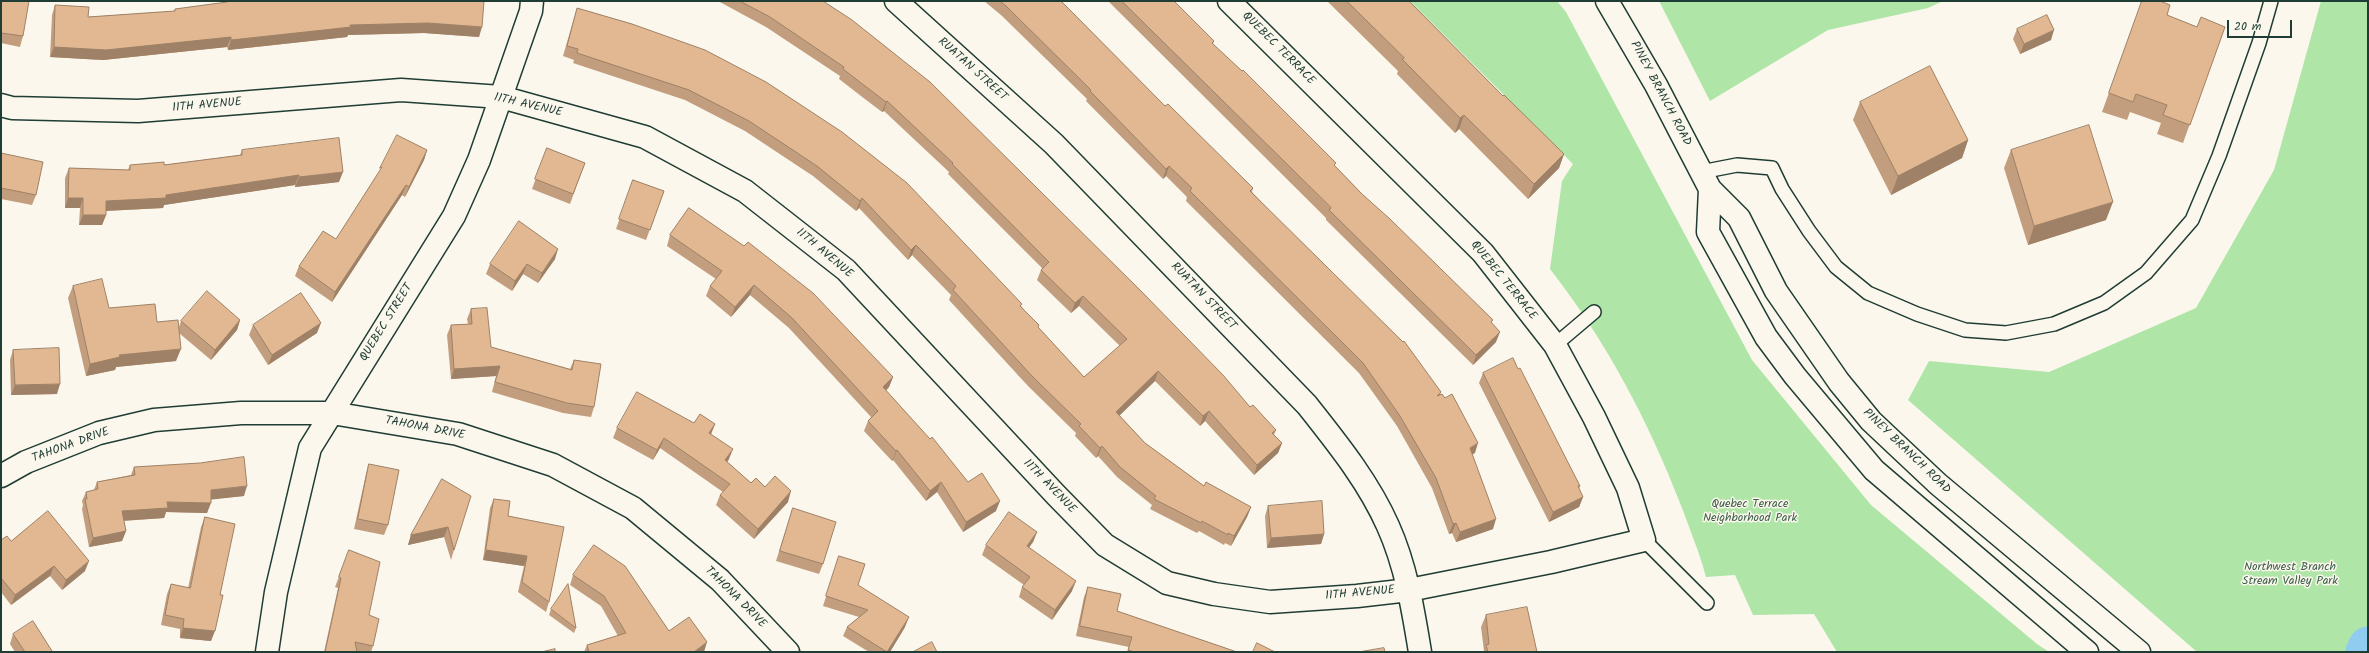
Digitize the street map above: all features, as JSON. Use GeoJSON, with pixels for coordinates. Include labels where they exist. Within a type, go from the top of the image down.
{"type":"FeatureCollection","features":[{"type":"Feature","properties":{"kind":"street","name":"QUEBEC STREET"},"geometry":{"type":"LineString","coordinates":[[267,652],[276,592],[310,448],[454,216],[479,160],[530,11],[532,1]]}},
{"type":"Feature","properties":{"kind":"street","name":"RUATAN STREET"},"geometry":{"type":"LineString","coordinates":[[896,1],[1054,144],[1307,405],[1339,446],[1368,488],[1388,526],[1409,590],[1420,652]]}},
{"type":"Feature","properties":{"kind":"street","name":"QUEBEC TERRACE"},"geometry":{"type":"LineString","coordinates":[[1229,1],[1483,254],[1555,345],[1594,417],[1628,488],[1644,540]]}},
{"type":"Feature","properties":{"kind":"street","name":"PINEY BRANCH ROAD"},"geometry":{"type":"LineString","coordinates":[[1607,1],[1656,85],[1706,181],[1739,218],[1776,291],[1816,351],[1871,421],[1938,484],[2139,652]]}},
{"type":"Feature","properties":{"kind":"street","name":"11TH AVENUE"},"geometry":{"type":"LineString","coordinates":[[1,105],[12,108],[138,111],[401,90],[501,97],[645,137],[745,191],[846,270],[1051,490],[1105,544],[1167,583],[1214,594],[1270,602],[1409,590],[1551,562],[1644,540]]}},
{"type":"Feature","properties":{"kind":"street"},"geometry":{"type":"LineString","coordinates":[[1706,181],[1708,232],[1766,337],[1795,376],[1874,470],[2087,652]]}},
{"type":"Feature","properties":{"kind":"street","name":"TAHONA DRIVE"},"geometry":{"type":"LineString","coordinates":[[1,476],[26,462],[99,433],[154,420],[241,413],[332,413],[458,434],[553,465],[633,508],[720,580],[779,649]]}},
{"type":"Feature","properties":{"kind":"lane"},"geometry":{"type":"LineString","coordinates":[[1706,181],[1737,165],[1772,168],[1782,189],[1809,231],[1836,267],[1868,293],[1889,302],[1965,330],[2006,332],[2054,324],[2104,303],[2146,273],[2192,220],[2221,149],[2259,43],[2271,1]]}},
{"type":"Feature","properties":{"kind":"lane"},"geometry":{"type":"LineString","coordinates":[[1555,345],[1594,312]]}},
{"type":"Feature","properties":{"kind":"lane"},"geometry":{"type":"LineString","coordinates":[[1644,540],[1707,603]]}},
{"type":"Feature","properties":{"kind":"green space","name":"Quebec Terrace Neighborhood Park"},"geometry":{"type":"Polygon","coordinates":[[[1410,1],[1557,1],[1566,12],[1752,360],[1871,505],[2037,644],[2049,652],[1837,652],[1814,614],[1753,615],[1735,575],[1706,577],[1682,508],[1641,414],[1590,325],[1550,269],[1562,181],[1573,164],[1410,1]]]}},
{"type":"Feature","properties":{"kind":"green space"},"geometry":{"type":"Polygon","coordinates":[[[1659,1],[1943,1],[1928,8],[1828,30],[1710,101],[1659,1]]]}},
{"type":"Feature","properties":{"kind":"green space","name":"Northwest Branch Stream Valley Park"},"geometry":{"type":"Polygon","coordinates":[[[2321,1],[2368,1],[2368,652],[2197,652],[1908,400],[1929,361],[2049,372],[2196,308],[2274,170],[2321,1]]]}},
{"type":"Feature","properties":{"kind":"building"},"geometry":{"type":"Polygon","coordinates":[[[1,1],[29,1],[23,36],[1,33],[1,1]]]}},
{"type":"Feature","properties":{"kind":"building"},"geometry":{"type":"Polygon","coordinates":[[[227,1],[484,1],[482,27],[428,23],[350,25],[351,27],[231,40],[231,37],[106,50],[54,47],[55,5],[89,7],[88,17],[175,11],[175,9],[227,1]]]}},
{"type":"Feature","properties":{"kind":"building"},"geometry":{"type":"Polygon","coordinates":[[[740,1],[823,1],[852,20],[930,82],[1141,291],[1223,375],[1250,407],[1253,405],[1276,430],[1272,433],[1282,443],[1257,465],[1209,411],[1203,416],[1158,371],[1116,412],[1145,443],[1204,486],[1206,482],[1251,507],[1234,536],[1228,533],[1228,535],[1202,521],[1201,523],[1154,499],[1156,496],[1120,467],[1102,446],[1100,448],[1079,426],[1081,424],[1032,376],[953,290],[956,286],[916,245],[911,250],[862,198],[860,201],[817,166],[749,121],[689,90],[577,53],[578,49],[567,46],[577,8],[632,24],[705,50],[766,82],[842,132],[907,183],[1022,304],[1020,306],[1039,325],[1038,327],[1084,377],[1127,339],[1083,296],[1075,303],[1041,270],[1049,262],[952,164],[953,163],[887,101],[886,102],[843,69],[844,67],[770,17],[740,1]]]}},
{"type":"Feature","properties":{"kind":"building"},"geometry":{"type":"Polygon","coordinates":[[[1000,1],[1061,1],[1165,106],[1168,104],[1253,188],[1250,191],[1403,342],[1404,341],[1441,392],[1437,396],[1442,394],[1445,398],[1452,394],[1478,443],[1470,448],[1496,519],[1460,532],[1456,523],[1453,524],[1436,478],[1400,416],[1363,363],[1190,191],[1192,188],[1169,166],[1166,169],[1090,91],[1091,90],[1000,1]]]}},
{"type":"Feature","properties":{"kind":"building"},"geometry":{"type":"Polygon","coordinates":[[[1122,1],[1174,1],[1214,41],[1212,43],[1242,71],[1243,70],[1336,163],[1334,165],[1362,194],[1390,219],[1493,320],[1491,322],[1500,332],[1476,355],[1329,210],[1331,208],[1122,1]]]}},
{"type":"Feature","properties":{"kind":"building"},"geometry":{"type":"Polygon","coordinates":[[[1347,1],[1409,1],[1503,96],[1504,95],[1564,154],[1534,184],[1464,115],[1460,118],[1402,59],[1404,58],[1347,1]]]}},
{"type":"Feature","properties":{"kind":"building"},"geometry":{"type":"Polygon","coordinates":[[[2142,1],[2160,1],[2170,5],[2167,15],[2197,27],[2201,17],[2225,27],[2190,125],[2163,115],[2167,105],[2136,94],[2133,102],[2109,93],[2142,1]]]}},
{"type":"Feature","properties":{"kind":"building"},"geometry":{"type":"Polygon","coordinates":[[[2047,15],[2054,30],[2024,44],[2017,29],[2047,15]]]}},
{"type":"Feature","properties":{"kind":"building"},"geometry":{"type":"Polygon","coordinates":[[[1930,66],[1968,140],[1898,176],[1860,102],[1930,66]]]}},
{"type":"Feature","properties":{"kind":"building"},"geometry":{"type":"Polygon","coordinates":[[[2089,125],[2113,202],[2034,226],[2011,150],[2089,125]]]}},
{"type":"Feature","properties":{"kind":"building"},"geometry":{"type":"Polygon","coordinates":[[[397,135],[427,150],[409,187],[406,185],[335,292],[299,266],[323,231],[336,239],[382,167],[380,168],[397,135]]]}},
{"type":"Feature","properties":{"kind":"building"},"geometry":{"type":"Polygon","coordinates":[[[339,138],[343,172],[299,177],[299,175],[166,195],[166,198],[106,201],[106,215],[83,215],[83,198],[68,198],[69,168],[130,170],[130,165],[164,162],[164,165],[242,155],[242,150],[339,138]]]}},
{"type":"Feature","properties":{"kind":"building"},"geometry":{"type":"Polygon","coordinates":[[[547,148],[585,163],[573,194],[535,179],[547,148]]]}},
{"type":"Feature","properties":{"kind":"building"},"geometry":{"type":"Polygon","coordinates":[[[1,153],[43,162],[36,195],[1,188],[1,153]]]}},
{"type":"Feature","properties":{"kind":"building"},"geometry":{"type":"Polygon","coordinates":[[[633,180],[664,191],[650,230],[619,219],[633,180]]]}},
{"type":"Feature","properties":{"kind":"building"},"geometry":{"type":"Polygon","coordinates":[[[689,208],[744,246],[748,242],[813,293],[893,377],[883,387],[930,439],[932,437],[968,482],[982,473],[1000,501],[966,522],[941,482],[930,491],[897,450],[896,451],[868,421],[878,411],[792,318],[754,285],[735,307],[710,286],[722,271],[670,235],[689,208]]]}},
{"type":"Feature","properties":{"kind":"building"},"geometry":{"type":"Polygon","coordinates":[[[519,221],[558,249],[542,273],[527,264],[515,281],[490,264],[519,221]]]}},
{"type":"Feature","properties":{"kind":"building"},"geometry":{"type":"Polygon","coordinates":[[[102,279],[109,308],[155,304],[157,322],[178,320],[181,349],[119,355],[120,357],[90,364],[73,286],[102,279]]]}},
{"type":"Feature","properties":{"kind":"building"},"geometry":{"type":"Polygon","coordinates":[[[207,291],[240,320],[215,350],[181,321],[207,291]]]}},
{"type":"Feature","properties":{"kind":"building"},"geometry":{"type":"Polygon","coordinates":[[[301,293],[321,323],[272,355],[253,325],[301,293]]]}},
{"type":"Feature","properties":{"kind":"building"},"geometry":{"type":"Polygon","coordinates":[[[487,308],[491,347],[572,370],[574,360],[601,364],[594,407],[567,403],[495,382],[500,366],[454,369],[451,325],[472,324],[471,309],[487,308]]]}},
{"type":"Feature","properties":{"kind":"building"},"geometry":{"type":"Polygon","coordinates":[[[59,348],[60,384],[15,385],[13,350],[59,348]]]}},
{"type":"Feature","properties":{"kind":"building"},"geometry":{"type":"Polygon","coordinates":[[[1513,358],[1518,369],[1520,368],[1580,486],[1578,486],[1583,497],[1553,512],[1483,373],[1513,358]]]}},
{"type":"Feature","properties":{"kind":"building"},"geometry":{"type":"Polygon","coordinates":[[[637,392],[694,423],[700,414],[715,424],[709,433],[733,449],[725,460],[751,483],[756,478],[765,487],[775,476],[791,491],[758,529],[720,495],[730,484],[664,438],[657,450],[617,428],[637,392]]]}},
{"type":"Feature","properties":{"kind":"building"},"geometry":{"type":"Polygon","coordinates":[[[244,457],[247,486],[211,490],[211,503],[167,502],[168,508],[122,511],[126,531],[93,538],[85,499],[87,499],[86,492],[98,489],[97,482],[135,475],[134,467],[200,463],[244,457]]]}},
{"type":"Feature","properties":{"kind":"building"},"geometry":{"type":"Polygon","coordinates":[[[369,464],[399,470],[388,525],[358,519],[369,464]]]}},
{"type":"Feature","properties":{"kind":"building"},"geometry":{"type":"Polygon","coordinates":[[[442,479],[471,496],[454,550],[448,527],[411,535],[442,479]]]}},
{"type":"Feature","properties":{"kind":"building"},"geometry":{"type":"Polygon","coordinates":[[[494,499],[510,501],[508,516],[564,527],[549,602],[522,582],[527,556],[486,550],[494,499]]]}},
{"type":"Feature","properties":{"kind":"building"},"geometry":{"type":"Polygon","coordinates":[[[1322,501],[1324,534],[1271,538],[1268,506],[1322,501]]]}},
{"type":"Feature","properties":{"kind":"building"},"geometry":{"type":"Polygon","coordinates":[[[793,508],[836,522],[823,564],[780,551],[793,508]]]}},
{"type":"Feature","properties":{"kind":"building"},"geometry":{"type":"Polygon","coordinates":[[[48,511],[89,561],[66,580],[54,566],[15,595],[1,578],[1,540],[7,536],[11,541],[48,511]]]}},
{"type":"Feature","properties":{"kind":"building"},"geometry":{"type":"Polygon","coordinates":[[[1009,512],[1037,532],[1027,546],[1076,581],[1055,610],[1022,587],[1030,577],[986,545],[1009,512]]]}},
{"type":"Feature","properties":{"kind":"building"},"geometry":{"type":"Polygon","coordinates":[[[205,517],[235,524],[220,595],[223,595],[215,631],[183,628],[184,619],[165,615],[171,584],[190,588],[205,517]]]}},
{"type":"Feature","properties":{"kind":"building"},"geometry":{"type":"Polygon","coordinates":[[[594,545],[625,566],[669,631],[689,617],[707,642],[694,652],[589,652],[587,645],[626,633],[604,596],[573,575],[594,545]]]}},
{"type":"Feature","properties":{"kind":"building"},"geometry":{"type":"Polygon","coordinates":[[[349,550],[380,562],[369,615],[379,619],[373,646],[355,642],[357,652],[325,652],[341,578],[339,577],[349,550]]]}},
{"type":"Feature","properties":{"kind":"building"},"geometry":{"type":"Polygon","coordinates":[[[839,556],[865,564],[858,585],[909,617],[887,652],[847,627],[868,610],[826,596],[839,556]]]}},
{"type":"Feature","properties":{"kind":"building"},"geometry":{"type":"Polygon","coordinates":[[[568,584],[576,628],[551,609],[568,584]]]}},
{"type":"Feature","properties":{"kind":"building"},"geometry":{"type":"Polygon","coordinates":[[[1088,587],[1121,594],[1117,611],[1237,652],[1134,652],[1128,650],[1132,637],[1080,626],[1088,587]]]}},
{"type":"Feature","properties":{"kind":"building"},"geometry":{"type":"Polygon","coordinates":[[[1527,607],[1537,652],[1488,652],[1486,645],[1489,644],[1486,615],[1527,607]]]}},
{"type":"Feature","properties":{"kind":"building"},"geometry":{"type":"Polygon","coordinates":[[[33,621],[52,651],[25,652],[13,634],[33,621]]]}},
{"type":"Feature","properties":{"kind":"building"},"geometry":{"type":"Polygon","coordinates":[[[932,642],[937,652],[913,652],[932,642]]]}},
{"type":"Feature","properties":{"kind":"building"},"geometry":{"type":"Polygon","coordinates":[[[1257,643],[1275,652],[1253,652],[1257,643]]]}},
{"type":"Feature","properties":{"kind":"building"},"geometry":{"type":"Polygon","coordinates":[[[1384,648],[1385,652],[1359,652],[1384,648]]]}},
{"type":"Feature","properties":{"kind":"building"},"geometry":{"type":"Polygon","coordinates":[[[555,649],[555,652],[542,652],[555,649]]]}},
{"type":"Feature","properties":{"kind":"waterway"},"geometry":{"type":"LineString","coordinates":[[2365,652],[2368,646]]}}]}
